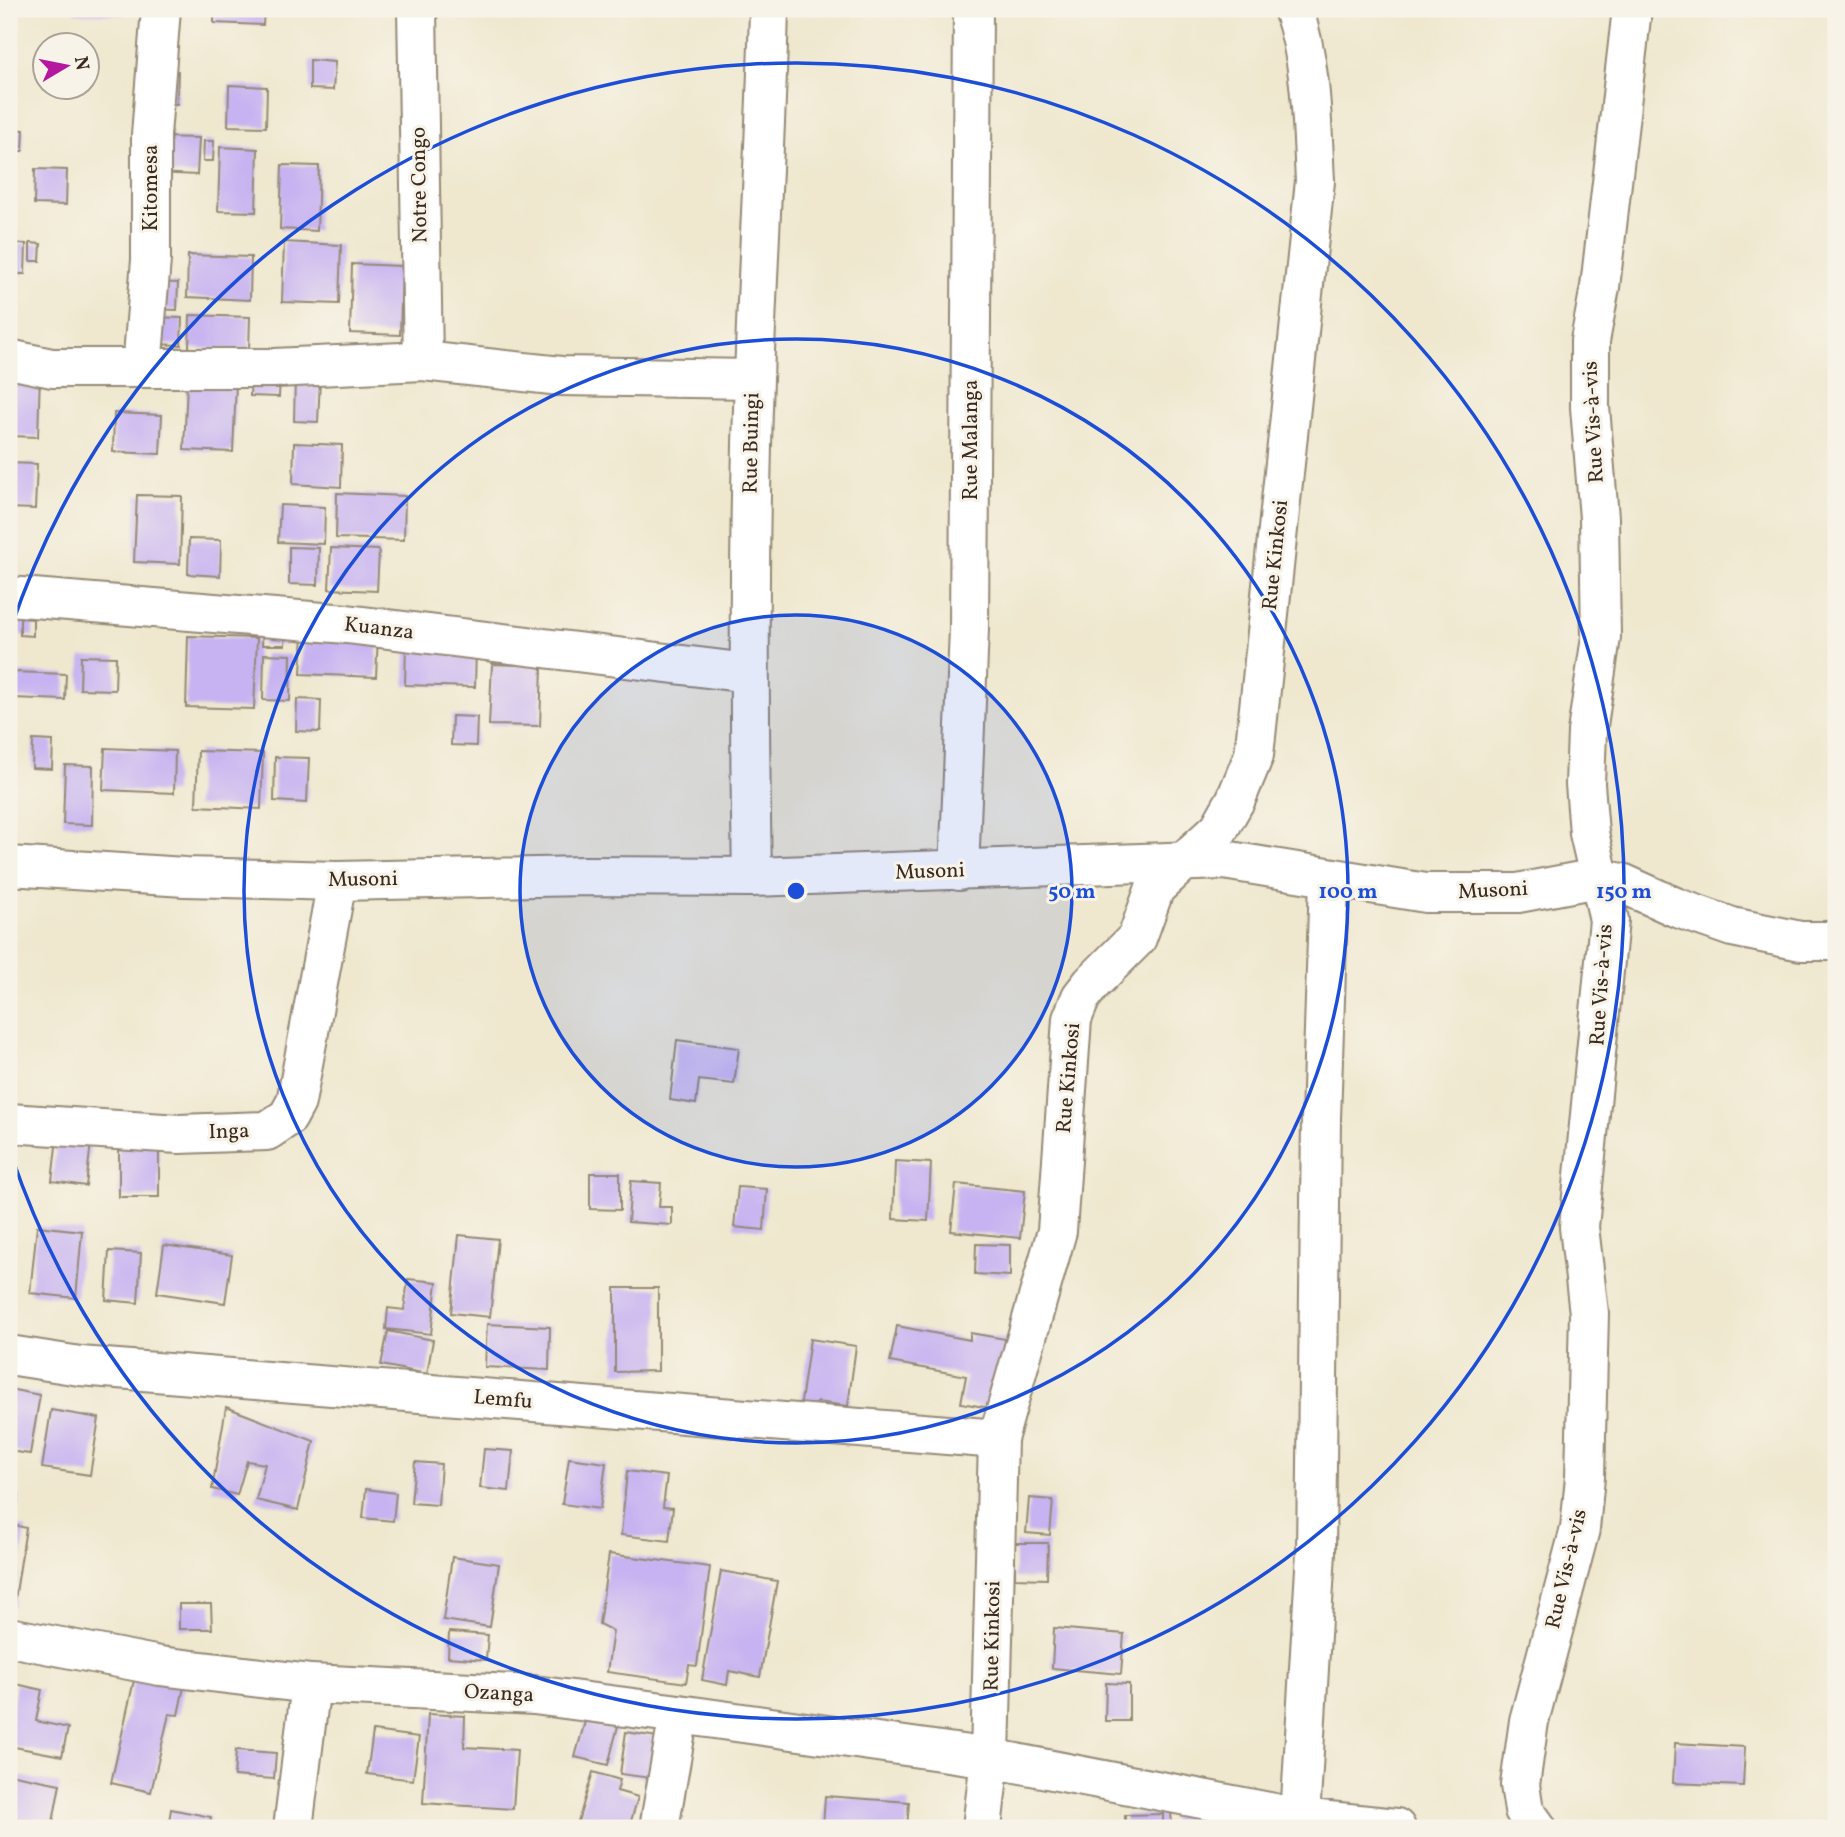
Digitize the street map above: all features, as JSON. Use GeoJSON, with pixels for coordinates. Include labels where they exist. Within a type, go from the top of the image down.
{"type":"FeatureCollection","features":[{"type":"Feature","properties":{"kind":"street","name":"Kitomesa"},"geometry":{"type":"LineString","coordinates":[[142,368],[151,260],[151,135],[161,9]]}},
{"type":"Feature","properties":{"kind":"street","name":"Notre Congo"},"geometry":{"type":"LineString","coordinates":[[417,9],[423,361]]}},
{"type":"Feature","properties":{"kind":"street","name":"Rue Buingi"},"geometry":{"type":"LineString","coordinates":[[752,877],[748,673],[754,379],[766,151],[769,9]]}},
{"type":"Feature","properties":{"kind":"street","name":"Rue Malanga"},"geometry":{"type":"LineString","coordinates":[[959,871],[970,629],[973,9]]}},
{"type":"Feature","properties":{"kind":"street","name":"Rue Kinkosi"},"geometry":{"type":"LineString","coordinates":[[982,1828],[990,1758],[998,1439],[1057,1231],[1072,1019],[1081,997],[1137,938],[1155,888],[1219,829],[1236,799],[1254,755],[1315,181],[1311,115],[1300,35],[1293,9]]}},
{"type":"Feature","properties":{"kind":"street","name":"Rue Vis-à-vis"},"geometry":{"type":"LineString","coordinates":[[1537,1828],[1524,1810],[1520,1785],[1523,1760],[1529,1721],[1580,1529],[1585,1477],[1589,1313],[1579,1227],[1609,920],[1605,894],[1597,878],[1585,785],[1587,732],[1601,626],[1599,518],[1590,407],[1590,341],[1600,287],[1632,9]]}},
{"type":"Feature","properties":{"kind":"street"},"geometry":{"type":"LineString","coordinates":[[9,359],[52,368],[274,368],[423,361],[561,376],[754,379]]}},
{"type":"Feature","properties":{"kind":"street","name":"Kuanza"},"geometry":{"type":"LineString","coordinates":[[9,596],[346,624],[748,673]]}},
{"type":"Feature","properties":{"kind":"street","name":"Musoni"},"geometry":{"type":"LineString","coordinates":[[9,866],[185,877],[337,881],[585,876],[752,877],[1224,860],[1426,893],[1518,893],[1597,878],[1622,883],[1675,907],[1732,927],[1801,941],[1836,942]]}},
{"type":"Feature","properties":{"kind":"street"},"geometry":{"type":"LineString","coordinates":[[1300,1818],[1316,1552],[1319,1212],[1329,879]]}},
{"type":"Feature","properties":{"kind":"street","name":"Inga"},"geometry":{"type":"LineString","coordinates":[[9,1124],[179,1135],[267,1131],[288,1117],[296,1102],[337,881]]}},
{"type":"Feature","properties":{"kind":"street","name":"Lemfu"},"geometry":{"type":"LineString","coordinates":[[9,1355],[80,1367],[998,1439]]}},
{"type":"Feature","properties":{"kind":"street","name":"Ozanga"},"geometry":{"type":"LineString","coordinates":[[9,1637],[160,1666],[311,1684],[534,1695],[679,1714],[990,1758],[1300,1818],[1396,1828]]}},
{"type":"Feature","properties":{"kind":"street"},"geometry":{"type":"LineString","coordinates":[[293,1828],[311,1684]]}},
{"type":"Feature","properties":{"kind":"street"},"geometry":{"type":"LineString","coordinates":[[659,1828],[679,1714]]}},
{"type":"Feature","properties":{"kind":"building"},"geometry":{"type":"Polygon","coordinates":[[[75,9],[124,9],[124,15],[75,13],[75,9]]]}},
{"type":"Feature","properties":{"kind":"building"},"geometry":{"type":"Polygon","coordinates":[[[214,9],[264,9],[263,25],[214,23],[214,9]]]}},
{"type":"Feature","properties":{"kind":"building"},"geometry":{"type":"Polygon","coordinates":[[[310,60],[335,62],[333,90],[310,89],[310,60]]]}},
{"type":"Feature","properties":{"kind":"building"},"geometry":{"type":"Polygon","coordinates":[[[163,71],[178,71],[177,104],[161,103],[163,71]]]}},
{"type":"Feature","properties":{"kind":"building"},"geometry":{"type":"Polygon","coordinates":[[[229,85],[267,87],[266,127],[228,126],[229,85]]]}},
{"type":"Feature","properties":{"kind":"building"},"geometry":{"type":"Polygon","coordinates":[[[10,129],[24,130],[23,151],[10,151],[10,129]]]}},
{"type":"Feature","properties":{"kind":"building"},"geometry":{"type":"Polygon","coordinates":[[[159,137],[199,138],[197,175],[157,173],[159,137]]]}},
{"type":"Feature","properties":{"kind":"building"},"geometry":{"type":"Polygon","coordinates":[[[204,141],[214,141],[213,161],[203,161],[204,141]]]}},
{"type":"Feature","properties":{"kind":"building"},"geometry":{"type":"Polygon","coordinates":[[[220,147],[258,149],[256,212],[218,211],[220,147]]]}},
{"type":"Feature","properties":{"kind":"building"},"geometry":{"type":"Polygon","coordinates":[[[282,165],[319,166],[317,231],[280,229],[282,165]]]}},
{"type":"Feature","properties":{"kind":"building"},"geometry":{"type":"Polygon","coordinates":[[[35,169],[67,170],[66,205],[34,204],[35,169]]]}},
{"type":"Feature","properties":{"kind":"building"},"geometry":{"type":"Polygon","coordinates":[[[284,242],[341,245],[339,304],[282,302],[284,242]]]}},
{"type":"Feature","properties":{"kind":"building"},"geometry":{"type":"Polygon","coordinates":[[[9,243],[26,244],[25,274],[9,274],[9,243]]]}},
{"type":"Feature","properties":{"kind":"building"},"geometry":{"type":"Polygon","coordinates":[[[30,243],[41,244],[40,261],[30,261],[30,243]]]}},
{"type":"Feature","properties":{"kind":"building"},"geometry":{"type":"Polygon","coordinates":[[[188,255],[251,257],[250,300],[187,297],[188,255]]]}},
{"type":"Feature","properties":{"kind":"building"},"geometry":{"type":"Polygon","coordinates":[[[352,264],[402,266],[400,335],[350,333],[352,264]]]}},
{"type":"Feature","properties":{"kind":"building"},"geometry":{"type":"Polygon","coordinates":[[[154,282],[178,283],[177,310],[153,309],[154,282]]]}},
{"type":"Feature","properties":{"kind":"building"},"geometry":{"type":"Polygon","coordinates":[[[190,315],[250,317],[249,350],[189,348],[190,315]]]}},
{"type":"Feature","properties":{"kind":"building"},"geometry":{"type":"Polygon","coordinates":[[[150,317],[182,318],[181,345],[149,344],[150,317]]]}},
{"type":"Feature","properties":{"kind":"building"},"geometry":{"type":"Polygon","coordinates":[[[251,372],[280,374],[279,397],[250,396],[251,372]]]}},
{"type":"Feature","properties":{"kind":"building"},"geometry":{"type":"Polygon","coordinates":[[[9,373],[40,374],[38,437],[9,436],[9,373]]]}},
{"type":"Feature","properties":{"kind":"building"},"geometry":{"type":"Polygon","coordinates":[[[295,378],[320,379],[318,422],[294,421],[295,378]]]}},
{"type":"Feature","properties":{"kind":"building"},"geometry":{"type":"Polygon","coordinates":[[[187,382],[236,384],[233,452],[184,450],[187,382]]]}},
{"type":"Feature","properties":{"kind":"building"},"geometry":{"type":"Polygon","coordinates":[[[114,413],[162,415],[160,454],[113,452],[114,413]]]}},
{"type":"Feature","properties":{"kind":"building"},"geometry":{"type":"Polygon","coordinates":[[[294,443],[342,445],[341,487],[293,484],[294,443]]]}},
{"type":"Feature","properties":{"kind":"building"},"geometry":{"type":"Polygon","coordinates":[[[9,463],[37,464],[35,509],[9,508],[9,463]]]}},
{"type":"Feature","properties":{"kind":"building"},"geometry":{"type":"Polygon","coordinates":[[[337,493],[405,496],[404,540],[336,538],[337,493]]]}},
{"type":"Feature","properties":{"kind":"building"},"geometry":{"type":"Polygon","coordinates":[[[137,495],[182,496],[180,564],[134,562],[137,495]]]}},
{"type":"Feature","properties":{"kind":"building"},"geometry":{"type":"Polygon","coordinates":[[[280,505],[325,507],[324,544],[278,542],[280,505]]]}},
{"type":"Feature","properties":{"kind":"building"},"geometry":{"type":"Polygon","coordinates":[[[189,539],[221,540],[220,576],[188,574],[189,539]]]}},
{"type":"Feature","properties":{"kind":"building"},"geometry":{"type":"Polygon","coordinates":[[[289,547],[319,548],[318,585],[289,584],[289,547]]]}},
{"type":"Feature","properties":{"kind":"building"},"geometry":{"type":"Polygon","coordinates":[[[331,548],[379,550],[377,591],[329,589],[331,548]]]}},
{"type":"Feature","properties":{"kind":"building"},"geometry":{"type":"Polygon","coordinates":[[[20,618],[33,619],[33,636],[20,635],[20,618]]]}},
{"type":"Feature","properties":{"kind":"building"},"geometry":{"type":"Polygon","coordinates":[[[263,625],[286,626],[285,645],[262,645],[263,625]]]}},
{"type":"Feature","properties":{"kind":"building"},"geometry":{"type":"Polygon","coordinates":[[[303,633],[378,636],[376,677],[301,674],[303,633]]]}},
{"type":"Feature","properties":{"kind":"building"},"geometry":{"type":"Polygon","coordinates":[[[188,636],[257,638],[254,709],[186,707],[188,636]]]}},
{"type":"Feature","properties":{"kind":"building"},"geometry":{"type":"Polygon","coordinates":[[[406,644],[476,647],[475,687],[405,685],[406,644]]]}},
{"type":"Feature","properties":{"kind":"building"},"geometry":{"type":"Polygon","coordinates":[[[264,654],[291,655],[290,701],[263,700],[264,654]]]}},
{"type":"Feature","properties":{"kind":"building"},"geometry":{"type":"Polygon","coordinates":[[[81,656],[116,657],[115,690],[80,689],[81,656]]]}},
{"type":"Feature","properties":{"kind":"building"},"geometry":{"type":"Polygon","coordinates":[[[492,664],[542,666],[540,726],[489,725],[492,664]]]}},
{"type":"Feature","properties":{"kind":"building"},"geometry":{"type":"Polygon","coordinates":[[[14,672],[66,674],[65,700],[13,698],[14,672]]]}},
{"type":"Feature","properties":{"kind":"building"},"geometry":{"type":"Polygon","coordinates":[[[297,699],[321,700],[320,732],[296,731],[297,699]]]}},
{"type":"Feature","properties":{"kind":"building"},"geometry":{"type":"Polygon","coordinates":[[[452,716],[477,717],[476,746],[451,745],[452,716]]]}},
{"type":"Feature","properties":{"kind":"building"},"geometry":{"type":"Polygon","coordinates":[[[33,740],[53,741],[52,769],[32,768],[33,740]]]}},
{"type":"Feature","properties":{"kind":"building"},"geometry":{"type":"Polygon","coordinates":[[[105,748],[175,751],[174,793],[103,790],[105,748]]]}},
{"type":"Feature","properties":{"kind":"building"},"geometry":{"type":"Polygon","coordinates":[[[198,751],[263,753],[261,809],[196,806],[198,751]]]}},
{"type":"Feature","properties":{"kind":"building"},"geometry":{"type":"Polygon","coordinates":[[[275,757],[309,758],[307,803],[274,801],[275,757]]]}},
{"type":"Feature","properties":{"kind":"building"},"geometry":{"type":"Polygon","coordinates":[[[65,765],[93,766],[92,825],[63,824],[65,765]]]}},
{"type":"Feature","properties":{"kind":"building"},"geometry":{"type":"Polygon","coordinates":[[[677,1040],[739,1048],[734,1084],[699,1080],[696,1104],[670,1100],[677,1040]]]}},
{"type":"Feature","properties":{"kind":"building"},"geometry":{"type":"Polygon","coordinates":[[[57,1138],[91,1142],[86,1186],[52,1181],[57,1138]]]}},
{"type":"Feature","properties":{"kind":"building"},"geometry":{"type":"Polygon","coordinates":[[[159,1142],[159,1197],[119,1197],[119,1143],[159,1142]]]}},
{"type":"Feature","properties":{"kind":"building"},"geometry":{"type":"Polygon","coordinates":[[[895,1161],[931,1163],[928,1221],[893,1219],[895,1161]]]}},
{"type":"Feature","properties":{"kind":"building"},"geometry":{"type":"Polygon","coordinates":[[[590,1173],[620,1173],[620,1210],[590,1209],[590,1173]]]}},
{"type":"Feature","properties":{"kind":"building"},"geometry":{"type":"Polygon","coordinates":[[[631,1181],[661,1183],[659,1207],[672,1207],[672,1225],[628,1222],[631,1181]]]}},
{"type":"Feature","properties":{"kind":"building"},"geometry":{"type":"Polygon","coordinates":[[[956,1184],[1025,1191],[1020,1238],[951,1231],[956,1184]]]}},
{"type":"Feature","properties":{"kind":"building"},"geometry":{"type":"Polygon","coordinates":[[[738,1187],[767,1189],[764,1230],[734,1227],[738,1187]]]}},
{"type":"Feature","properties":{"kind":"building"},"geometry":{"type":"Polygon","coordinates":[[[37,1226],[82,1231],[76,1298],[30,1293],[37,1226]]]}},
{"type":"Feature","properties":{"kind":"building"},"geometry":{"type":"Polygon","coordinates":[[[459,1235],[498,1239],[490,1317],[451,1313],[459,1235]]]}},
{"type":"Feature","properties":{"kind":"building"},"geometry":{"type":"Polygon","coordinates":[[[976,1244],[1010,1245],[1010,1276],[975,1274],[976,1244]]]}},
{"type":"Feature","properties":{"kind":"building"},"geometry":{"type":"Polygon","coordinates":[[[164,1245],[232,1255],[225,1303],[157,1293],[164,1245]]]}},
{"type":"Feature","properties":{"kind":"building"},"geometry":{"type":"Polygon","coordinates":[[[109,1251],[141,1253],[138,1303],[106,1300],[109,1251]]]}},
{"type":"Feature","properties":{"kind":"building"},"geometry":{"type":"Polygon","coordinates":[[[408,1279],[437,1282],[431,1334],[386,1329],[388,1308],[404,1310],[408,1279]]]}},
{"type":"Feature","properties":{"kind":"building"},"geometry":{"type":"Polygon","coordinates":[[[615,1288],[658,1288],[658,1371],[615,1372],[615,1288]]]}},
{"type":"Feature","properties":{"kind":"building"},"geometry":{"type":"Polygon","coordinates":[[[487,1324],[550,1327],[549,1370],[485,1367],[487,1324]]]}},
{"type":"Feature","properties":{"kind":"building"},"geometry":{"type":"Polygon","coordinates":[[[897,1326],[970,1340],[970,1333],[1011,1340],[990,1408],[961,1403],[966,1376],[890,1362],[897,1326]]]}},
{"type":"Feature","properties":{"kind":"building"},"geometry":{"type":"Polygon","coordinates":[[[388,1331],[433,1340],[427,1374],[381,1365],[388,1331]]]}},
{"type":"Feature","properties":{"kind":"building"},"geometry":{"type":"Polygon","coordinates":[[[810,1339],[856,1346],[848,1406],[817,1402],[815,1411],[800,1409],[810,1339]]]}},
{"type":"Feature","properties":{"kind":"building"},"geometry":{"type":"Polygon","coordinates":[[[9,1389],[40,1395],[30,1454],[9,1451],[9,1389]]]}},
{"type":"Feature","properties":{"kind":"building"},"geometry":{"type":"Polygon","coordinates":[[[226,1407],[314,1441],[298,1510],[256,1500],[265,1464],[247,1461],[237,1495],[212,1489],[226,1407]]]}},
{"type":"Feature","properties":{"kind":"building"},"geometry":{"type":"Polygon","coordinates":[[[51,1410],[99,1418],[90,1475],[42,1468],[51,1410]]]}},
{"type":"Feature","properties":{"kind":"building"},"geometry":{"type":"Polygon","coordinates":[[[484,1449],[513,1451],[509,1491],[480,1488],[484,1449]]]}},
{"type":"Feature","properties":{"kind":"building"},"geometry":{"type":"Polygon","coordinates":[[[569,1458],[606,1463],[600,1509],[562,1504],[569,1458]]]}},
{"type":"Feature","properties":{"kind":"building"},"geometry":{"type":"Polygon","coordinates":[[[415,1462],[441,1464],[438,1505],[411,1503],[415,1462]]]}},
{"type":"Feature","properties":{"kind":"building"},"geometry":{"type":"Polygon","coordinates":[[[627,1471],[667,1476],[663,1507],[673,1508],[669,1541],[621,1535],[627,1471]]]}},
{"type":"Feature","properties":{"kind":"building"},"geometry":{"type":"Polygon","coordinates":[[[366,1489],[396,1493],[393,1521],[363,1518],[366,1489]]]}},
{"type":"Feature","properties":{"kind":"building"},"geometry":{"type":"Polygon","coordinates":[[[9,1494],[19,1495],[14,1525],[26,1528],[14,1606],[9,1605],[9,1494]]]}},
{"type":"Feature","properties":{"kind":"building"},"geometry":{"type":"Polygon","coordinates":[[[1029,1498],[1053,1500],[1050,1535],[1026,1533],[1029,1498]]]}},
{"type":"Feature","properties":{"kind":"building"},"geometry":{"type":"Polygon","coordinates":[[[1015,1543],[1048,1543],[1047,1579],[1015,1578],[1015,1543]]]}},
{"type":"Feature","properties":{"kind":"building"},"geometry":{"type":"Polygon","coordinates":[[[609,1554],[710,1567],[697,1666],[689,1665],[686,1683],[607,1672],[613,1631],[599,1624],[609,1554]]]}},
{"type":"Feature","properties":{"kind":"building"},"geometry":{"type":"Polygon","coordinates":[[[452,1557],[499,1564],[490,1627],[443,1620],[452,1557]]]}},
{"type":"Feature","properties":{"kind":"building"},"geometry":{"type":"Polygon","coordinates":[[[721,1571],[777,1581],[760,1677],[729,1671],[727,1685],[702,1680],[721,1571]]]}},
{"type":"Feature","properties":{"kind":"building"},"geometry":{"type":"Polygon","coordinates":[[[179,1604],[211,1604],[212,1629],[179,1629],[179,1604]]]}},
{"type":"Feature","properties":{"kind":"building"},"geometry":{"type":"Polygon","coordinates":[[[1054,1628],[1124,1634],[1121,1674],[1052,1668],[1054,1628]]]}},
{"type":"Feature","properties":{"kind":"building"},"geometry":{"type":"Polygon","coordinates":[[[449,1632],[488,1635],[486,1660],[448,1657],[449,1632]]]}},
{"type":"Feature","properties":{"kind":"building"},"geometry":{"type":"Polygon","coordinates":[[[136,1671],[185,1682],[178,1715],[169,1714],[151,1792],[111,1783],[136,1671]]]}},
{"type":"Feature","properties":{"kind":"building"},"geometry":{"type":"Polygon","coordinates":[[[1106,1683],[1129,1684],[1129,1721],[1105,1721],[1106,1683]]]}},
{"type":"Feature","properties":{"kind":"building"},"geometry":{"type":"Polygon","coordinates":[[[16,1684],[42,1690],[36,1721],[68,1728],[62,1756],[9,1746],[9,1721],[16,1684]]]}},
{"type":"Feature","properties":{"kind":"building"},"geometry":{"type":"Polygon","coordinates":[[[428,1714],[465,1716],[464,1747],[517,1750],[513,1809],[423,1803],[428,1714]]]}},
{"type":"Feature","properties":{"kind":"building"},"geometry":{"type":"Polygon","coordinates":[[[587,1714],[619,1722],[608,1765],[575,1757],[587,1714]]]}},
{"type":"Feature","properties":{"kind":"building"},"geometry":{"type":"Polygon","coordinates":[[[373,1731],[419,1737],[413,1780],[367,1774],[373,1731]]]}},
{"type":"Feature","properties":{"kind":"building"},"geometry":{"type":"Polygon","coordinates":[[[626,1732],[664,1738],[658,1779],[620,1774],[626,1732]]]}},
{"type":"Feature","properties":{"kind":"building"},"geometry":{"type":"Polygon","coordinates":[[[1675,1743],[1745,1747],[1743,1786],[1673,1783],[1675,1743]]]}},
{"type":"Feature","properties":{"kind":"building"},"geometry":{"type":"Polygon","coordinates":[[[236,1750],[276,1753],[274,1779],[234,1776],[236,1750]]]}},
{"type":"Feature","properties":{"kind":"building"},"geometry":{"type":"Polygon","coordinates":[[[593,1772],[620,1780],[617,1791],[638,1797],[629,1828],[576,1828],[593,1772]]]}},
{"type":"Feature","properties":{"kind":"building"},"geometry":{"type":"Polygon","coordinates":[[[9,1774],[60,1784],[52,1828],[9,1828],[9,1774]]]}},
{"type":"Feature","properties":{"kind":"building"},"geometry":{"type":"Polygon","coordinates":[[[825,1796],[909,1802],[907,1828],[823,1828],[825,1796]]]}},
{"type":"Feature","properties":{"kind":"building"},"geometry":{"type":"Polygon","coordinates":[[[171,1809],[211,1817],[209,1828],[168,1828],[171,1809]]]}},
{"type":"Feature","properties":{"kind":"building"},"geometry":{"type":"Polygon","coordinates":[[[1210,1810],[1210,1828],[1172,1828],[1171,1811],[1210,1810]]]}},
{"type":"Feature","properties":{"kind":"building"},"geometry":{"type":"Polygon","coordinates":[[[1163,1814],[1163,1828],[1125,1828],[1125,1815],[1163,1814]]]}}]}
